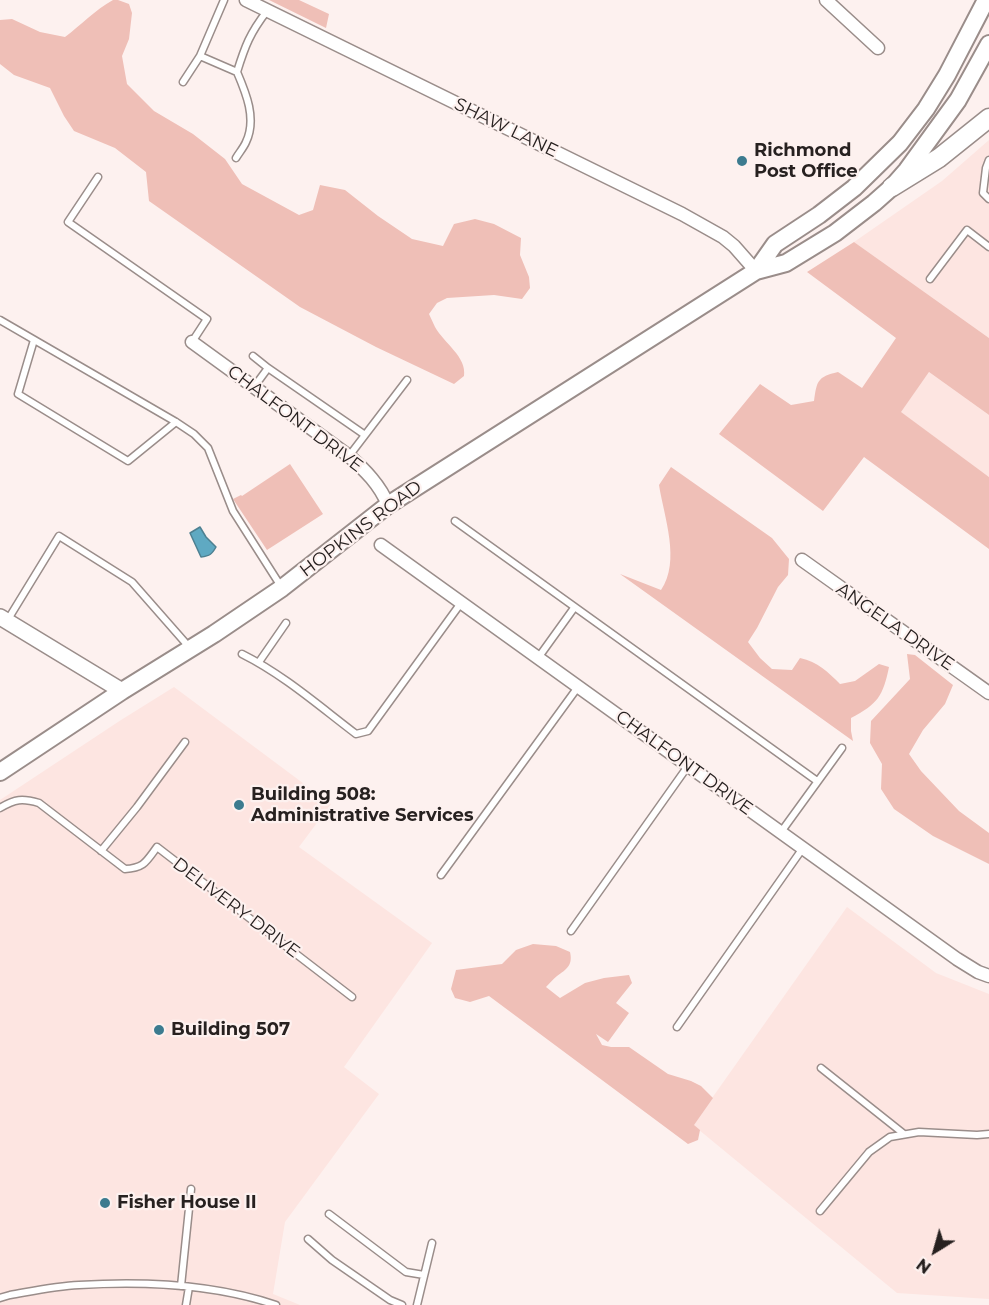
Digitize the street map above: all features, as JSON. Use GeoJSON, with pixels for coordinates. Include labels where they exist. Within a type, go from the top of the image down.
{"type":"FeatureCollection","features":[{"type":"Feature","properties":{"kind":"main road","name":"HOPKINS ROAD"},"geometry":{"type":"LineString","coordinates":[[756,271],[775,244],[854,188],[900,143],[926,109],[947,75],[986,0]]}},
{"type":"Feature","properties":{"kind":"main road","name":"HOPKINS ROAD"},"geometry":{"type":"LineString","coordinates":[[0,771],[282,588],[388,505],[756,271],[786,263],[874,203],[908,170],[958,100],[989,44]]}},
{"type":"Feature","properties":{"kind":"main road"},"geometry":{"type":"LineString","coordinates":[[892,188],[939,158],[989,118]]}},
{"type":"Feature","properties":{"kind":"street","name":"SHAW LANE"},"geometry":{"type":"LineString","coordinates":[[246,0],[682,214],[723,237],[756,271]]}},
{"type":"Feature","properties":{"kind":"street"},"geometry":{"type":"LineString","coordinates":[[826,0],[878,48]]}},
{"type":"Feature","properties":{"kind":"street","name":"CHALFONT DRIVE"},"geometry":{"type":"LineString","coordinates":[[192,342],[349,456],[365,470],[383,492],[388,505]]}},
{"type":"Feature","properties":{"kind":"street","name":"CHALFONT DRIVE"},"geometry":{"type":"LineString","coordinates":[[381,545],[957,959],[989,976]]}},
{"type":"Feature","properties":{"kind":"street","name":"ANGELA DRIVE"},"geometry":{"type":"LineString","coordinates":[[802,560],[989,693]]}},
{"type":"Feature","properties":{"kind":"street"},"geometry":{"type":"LineString","coordinates":[[3,619],[122,692]]}},
{"type":"Feature","properties":{"kind":"lane"},"geometry":{"type":"LineString","coordinates":[[183,82],[200,56],[224,0]]}},
{"type":"Feature","properties":{"kind":"lane"},"geometry":{"type":"LineString","coordinates":[[236,158],[247,140],[251,122],[246,95],[237,72],[250,33],[267,10]]}},
{"type":"Feature","properties":{"kind":"lane"},"geometry":{"type":"LineString","coordinates":[[200,56],[237,72]]}},
{"type":"Feature","properties":{"kind":"lane"},"geometry":{"type":"LineString","coordinates":[[989,160],[983,193],[989,199]]}},
{"type":"Feature","properties":{"kind":"lane"},"geometry":{"type":"LineString","coordinates":[[98,177],[68,222],[207,319],[192,342]]}},
{"type":"Feature","properties":{"kind":"lane"},"geometry":{"type":"LineString","coordinates":[[930,279],[967,230],[989,247]]}},
{"type":"Feature","properties":{"kind":"lane"},"geometry":{"type":"LineString","coordinates":[[0,320],[194,434],[208,448],[233,511],[282,588]]}},
{"type":"Feature","properties":{"kind":"lane"},"geometry":{"type":"LineString","coordinates":[[34,340],[18,394],[128,461],[176,422]]}},
{"type":"Feature","properties":{"kind":"lane"},"geometry":{"type":"LineString","coordinates":[[253,356],[365,435]]}},
{"type":"Feature","properties":{"kind":"lane"},"geometry":{"type":"LineString","coordinates":[[254,387],[268,368]]}},
{"type":"Feature","properties":{"kind":"lane"},"geometry":{"type":"LineString","coordinates":[[349,456],[407,380]]}},
{"type":"Feature","properties":{"kind":"lane"},"geometry":{"type":"LineString","coordinates":[[455,521],[817,781]]}},
{"type":"Feature","properties":{"kind":"lane"},"geometry":{"type":"LineString","coordinates":[[3,619],[59,536],[132,582],[191,649]]}},
{"type":"Feature","properties":{"kind":"lane"},"geometry":{"type":"LineString","coordinates":[[242,654],[259,662],[356,734],[368,731],[461,603]]}},
{"type":"Feature","properties":{"kind":"lane"},"geometry":{"type":"LineString","coordinates":[[538,658],[574,608]]}},
{"type":"Feature","properties":{"kind":"lane"},"geometry":{"type":"LineString","coordinates":[[259,662],[286,622]]}},
{"type":"Feature","properties":{"kind":"lane"},"geometry":{"type":"LineString","coordinates":[[441,875],[578,686]]}},
{"type":"Feature","properties":{"kind":"lane"},"geometry":{"type":"LineString","coordinates":[[101,851],[185,742]]}},
{"type":"Feature","properties":{"kind":"lane"},"geometry":{"type":"LineString","coordinates":[[781,832],[842,748]]}},
{"type":"Feature","properties":{"kind":"lane"},"geometry":{"type":"LineString","coordinates":[[571,931],[688,766]]}},
{"type":"Feature","properties":{"kind":"lane","name":"DELIVERY DRIVE"},"geometry":{"type":"LineString","coordinates":[[0,808],[10,802],[25,799],[39,803],[125,869],[137,869],[146,862],[157,847],[352,997]]}},
{"type":"Feature","properties":{"kind":"lane"},"geometry":{"type":"LineString","coordinates":[[677,1027],[803,848]]}},
{"type":"Feature","properties":{"kind":"lane"},"geometry":{"type":"LineString","coordinates":[[821,1068],[904,1134]]}},
{"type":"Feature","properties":{"kind":"lane"},"geometry":{"type":"LineString","coordinates":[[820,1211],[868,1152],[890,1137],[919,1132],[989,1134]]}},
{"type":"Feature","properties":{"kind":"lane"},"geometry":{"type":"LineString","coordinates":[[180,1286],[191,1189]]}},
{"type":"Feature","properties":{"kind":"lane"},"geometry":{"type":"LineString","coordinates":[[329,1214],[406,1272],[424,1275]]}},
{"type":"Feature","properties":{"kind":"lane"},"geometry":{"type":"LineString","coordinates":[[308,1239],[332,1260],[390,1300],[402,1305]]}},
{"type":"Feature","properties":{"kind":"lane"},"geometry":{"type":"LineString","coordinates":[[417,1305],[432,1242]]}},
{"type":"Feature","properties":{"kind":"lane"},"geometry":{"type":"LineString","coordinates":[[0,1298],[79,1285],[132,1284],[189,1287],[254,1298],[276,1305]]}},
{"type":"Feature","properties":{"kind":"lane"},"geometry":{"type":"LineString","coordinates":[[186,1305],[189,1287]]}},
{"type":"Feature","properties":{"kind":"shaded area"},"geometry":{"type":"Polygon","coordinates":[[[113,0],[129,4],[132,13],[129,39],[122,56],[127,84],[154,111],[193,134],[225,159],[242,184],[299,215],[313,210],[320,185],[345,190],[412,239],[443,246],[454,224],[475,219],[494,224],[521,238],[520,255],[529,277],[530,288],[522,299],[494,295],[447,298],[437,303],[429,314],[439,333],[459,356],[464,376],[454,384],[300,307],[149,201],[146,172],[115,148],[74,131],[50,88],[14,75],[0,64],[0,20],[12,19],[40,32],[65,37],[113,0]]]}},
{"type":"Feature","properties":{"kind":"shaded area"},"geometry":{"type":"Polygon","coordinates":[[[269,0],[299,0],[329,14],[326,28],[269,0]]]}},
{"type":"Feature","properties":{"kind":"shaded area"},"geometry":{"type":"Polygon","coordinates":[[[989,140],[989,338],[854,242],[942,181],[989,140]]]}},
{"type":"Feature","properties":{"kind":"shaded area"},"geometry":{"type":"Polygon","coordinates":[[[854,242],[989,338],[989,415],[929,372],[901,412],[989,477],[989,549],[864,457],[823,511],[719,434],[760,384],[791,405],[814,401],[819,381],[838,372],[862,388],[896,338],[807,272],[854,242]]]}},
{"type":"Feature","properties":{"kind":"shaded area"},"geometry":{"type":"Polygon","coordinates":[[[929,372],[989,415],[989,477],[900,412],[929,372]]]}},
{"type":"Feature","properties":{"kind":"shaded area"},"geometry":{"type":"Polygon","coordinates":[[[290,464],[323,514],[267,550],[233,499],[242,496],[290,464]]]}},
{"type":"Feature","properties":{"kind":"shaded area"},"geometry":{"type":"Polygon","coordinates":[[[671,467],[772,538],[789,559],[788,575],[778,587],[748,642],[760,658],[772,669],[792,670],[800,658],[822,668],[840,684],[855,681],[879,664],[889,667],[878,698],[851,718],[853,741],[620,574],[661,590],[667,578],[670,566],[669,539],[659,485],[671,467]]]}},
{"type":"Feature","properties":{"kind":"shaded area"},"geometry":{"type":"Polygon","coordinates":[[[907,654],[915,655],[953,685],[945,704],[923,730],[909,754],[921,771],[959,811],[989,833],[989,864],[933,836],[894,809],[881,789],[882,764],[870,743],[871,721],[910,679],[907,654]]]}},
{"type":"Feature","properties":{"kind":"shaded area"},"geometry":{"type":"Polygon","coordinates":[[[174,687],[331,804],[299,847],[432,943],[344,1067],[379,1094],[285,1222],[273,1294],[300,1305],[0,1305],[0,800],[174,687]]]}},
{"type":"Feature","properties":{"kind":"shaded area"},"geometry":{"type":"Polygon","coordinates":[[[847,907],[936,973],[989,994],[989,1299],[897,1293],[693,1125],[847,907]]]}},
{"type":"Feature","properties":{"kind":"shaded area"},"geometry":{"type":"Polygon","coordinates":[[[533,944],[556,946],[570,952],[571,960],[568,966],[546,987],[560,998],[585,983],[629,975],[632,983],[616,1003],[629,1013],[608,1042],[596,1034],[602,1045],[629,1047],[668,1074],[701,1086],[713,1098],[694,1125],[700,1130],[698,1140],[688,1144],[489,996],[470,1002],[455,998],[451,989],[456,970],[502,964],[516,950],[533,944]]]}},
{"type":"Feature","properties":{"kind":"water"},"geometry":{"type":"Polygon","coordinates":[[[200,527],[216,547],[207,556],[201,557],[190,533],[200,527]]]}},
{"type":"Feature","properties":{"kind":"place","name":"Richmond Post Office"},"geometry":{"type":"Point","coordinates":[742,161]}},
{"type":"Feature","properties":{"kind":"place","name":"Building 508: Administrative Services"},"geometry":{"type":"Point","coordinates":[239,805]}},
{"type":"Feature","properties":{"kind":"place","name":"Building 507"},"geometry":{"type":"Point","coordinates":[159,1030]}},
{"type":"Feature","properties":{"kind":"place","name":"Fisher House II"},"geometry":{"type":"Point","coordinates":[105,1203]}}]}
